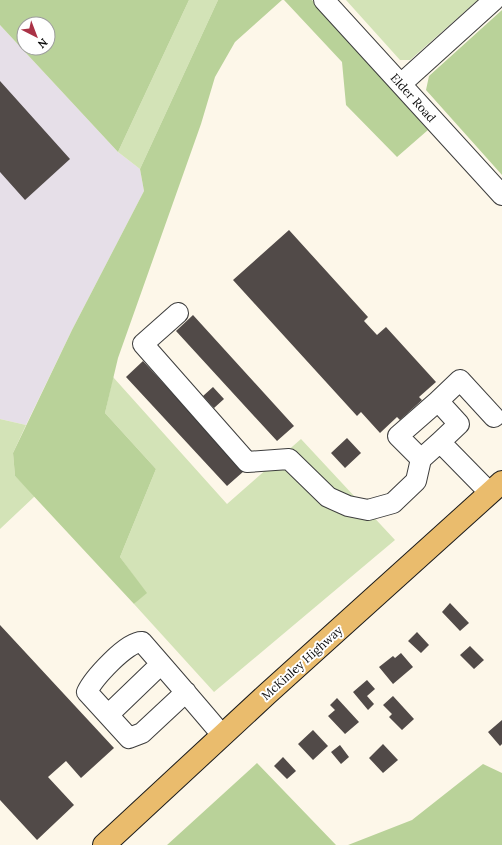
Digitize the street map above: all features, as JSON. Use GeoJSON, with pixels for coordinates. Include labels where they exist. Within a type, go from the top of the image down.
{"type":"FeatureCollection","features":[{"type":"Feature","properties":{"kind":"main road","name":"McKinley Highway"},"geometry":{"type":"LineString","coordinates":[[104,845],[222,735],[496,488]]}},
{"type":"Feature","properties":{"kind":"street","name":"Elder Road"},"geometry":{"type":"LineString","coordinates":[[324,0],[502,195]]}},
{"type":"Feature","properties":{"kind":"street"},"geometry":{"type":"LineString","coordinates":[[401,84],[494,0]]}},
{"type":"Feature","properties":{"kind":"street"},"geometry":{"type":"LineString","coordinates":[[178,313],[143,344],[247,462],[289,459],[328,497],[348,506],[368,510],[393,503],[416,481],[421,459],[459,424],[438,401]]}},
{"type":"Feature","properties":{"kind":"street"},"geometry":{"type":"LineString","coordinates":[[421,459],[398,436],[460,380],[494,417]]}},
{"type":"Feature","properties":{"kind":"street"},"geometry":{"type":"LineString","coordinates":[[440,442],[496,488]]}},
{"type":"Feature","properties":{"kind":"street"},"geometry":{"type":"LineString","coordinates":[[186,692],[142,733],[129,738],[87,692],[91,684],[128,646],[137,642],[142,642],[186,692],[222,735]]}},
{"type":"Feature","properties":{"kind":"street"},"geometry":{"type":"LineString","coordinates":[[108,715],[161,664]]}},
{"type":"Feature","properties":{"kind":"shaded area"},"geometry":{"type":"Polygon","coordinates":[[[0,25],[16,42],[16,56],[29,56],[118,152],[140,169],[144,191],[72,330],[26,425],[0,419],[0,25]]]}},
{"type":"Feature","properties":{"kind":"green space"},"geometry":{"type":"Polygon","coordinates":[[[0,0],[189,0],[118,152],[29,56],[56,56],[56,16],[16,16],[16,42],[0,25],[0,0]]]}},
{"type":"Feature","properties":{"kind":"green space"},"geometry":{"type":"Polygon","coordinates":[[[189,0],[218,0],[140,169],[118,152],[189,0]]]}},
{"type":"Feature","properties":{"kind":"green space"},"geometry":{"type":"Polygon","coordinates":[[[218,0],[282,0],[235,42],[215,77],[201,124],[118,358],[105,413],[156,469],[120,557],[147,593],[134,604],[15,476],[13,453],[72,330],[144,191],[140,169],[218,0]]]}},
{"type":"Feature","properties":{"kind":"green space"},"geometry":{"type":"Polygon","coordinates":[[[284,0],[312,0],[428,130],[397,157],[346,105],[342,62],[284,0]]]}},
{"type":"Feature","properties":{"kind":"green space"},"geometry":{"type":"Polygon","coordinates":[[[346,0],[478,0],[410,60],[400,60],[346,0]]]}},
{"type":"Feature","properties":{"kind":"green space"},"geometry":{"type":"Polygon","coordinates":[[[502,10],[502,175],[426,90],[429,76],[502,10]]]}},
{"type":"Feature","properties":{"kind":"green space"},"geometry":{"type":"Polygon","coordinates":[[[113,377],[227,504],[301,439],[395,540],[214,692],[134,604],[146,593],[120,557],[156,469],[105,413],[113,377]]]}},
{"type":"Feature","properties":{"kind":"green space"},"geometry":{"type":"Polygon","coordinates":[[[0,419],[26,425],[13,453],[15,476],[35,496],[0,529],[0,419]]]}},
{"type":"Feature","properties":{"kind":"green space"},"geometry":{"type":"Polygon","coordinates":[[[257,763],[336,845],[167,845],[257,763]]]}},
{"type":"Feature","properties":{"kind":"green space"},"geometry":{"type":"Polygon","coordinates":[[[483,764],[502,773],[502,845],[348,845],[412,820],[483,764]]]}},
{"type":"Feature","properties":{"kind":"building"},"geometry":{"type":"Polygon","coordinates":[[[0,81],[70,159],[25,200],[0,172],[0,81]]]}},
{"type":"Feature","properties":{"kind":"building"},"geometry":{"type":"Polygon","coordinates":[[[289,230],[368,317],[364,321],[377,335],[386,327],[436,382],[419,397],[422,400],[400,420],[397,417],[380,433],[361,412],[357,416],[233,280],[289,230]]]}},
{"type":"Feature","properties":{"kind":"building"},"geometry":{"type":"Polygon","coordinates":[[[193,315],[294,426],[277,441],[176,331],[193,315]]]}},
{"type":"Feature","properties":{"kind":"building"},"geometry":{"type":"Polygon","coordinates":[[[143,361],[244,471],[227,486],[126,377],[143,361]]]}},
{"type":"Feature","properties":{"kind":"building"},"geometry":{"type":"Polygon","coordinates":[[[213,387],[224,399],[214,408],[203,396],[213,387]]]}},
{"type":"Feature","properties":{"kind":"building"},"geometry":{"type":"Polygon","coordinates":[[[347,438],[361,453],[345,468],[331,453],[347,438]]]}},
{"type":"Feature","properties":{"kind":"building"},"geometry":{"type":"Polygon","coordinates":[[[450,603],[469,623],[460,631],[442,612],[450,603]]]}},
{"type":"Feature","properties":{"kind":"building"},"geometry":{"type":"Polygon","coordinates":[[[0,625],[114,748],[81,778],[66,761],[48,777],[74,805],[37,840],[0,800],[0,625]]]}},
{"type":"Feature","properties":{"kind":"building"},"geometry":{"type":"Polygon","coordinates":[[[417,632],[429,645],[421,653],[408,641],[417,632]]]}},
{"type":"Feature","properties":{"kind":"building"},"geometry":{"type":"Polygon","coordinates":[[[470,646],[484,660],[474,669],[460,655],[470,646]]]}},
{"type":"Feature","properties":{"kind":"building"},"geometry":{"type":"Polygon","coordinates":[[[401,653],[413,667],[393,684],[379,667],[393,656],[395,658],[401,653]]]}},
{"type":"Feature","properties":{"kind":"building"},"geometry":{"type":"Polygon","coordinates":[[[367,680],[375,689],[367,696],[374,704],[368,710],[353,692],[367,680]]]}},
{"type":"Feature","properties":{"kind":"building"},"geometry":{"type":"Polygon","coordinates":[[[393,696],[414,719],[402,730],[389,717],[392,714],[383,705],[393,696]]]}},
{"type":"Feature","properties":{"kind":"building"},"geometry":{"type":"Polygon","coordinates":[[[337,698],[359,722],[345,734],[328,716],[335,710],[330,705],[337,698]]]}},
{"type":"Feature","properties":{"kind":"building"},"geometry":{"type":"Polygon","coordinates":[[[502,720],[502,744],[500,746],[488,732],[502,720]]]}},
{"type":"Feature","properties":{"kind":"building"},"geometry":{"type":"Polygon","coordinates":[[[313,730],[328,746],[313,760],[298,744],[313,730]]]}},
{"type":"Feature","properties":{"kind":"building"},"geometry":{"type":"Polygon","coordinates":[[[383,744],[398,760],[383,773],[369,758],[383,744]]]}},
{"type":"Feature","properties":{"kind":"building"},"geometry":{"type":"Polygon","coordinates":[[[340,745],[349,757],[341,764],[331,752],[340,745]]]}},
{"type":"Feature","properties":{"kind":"building"},"geometry":{"type":"Polygon","coordinates":[[[283,757],[296,771],[287,779],[274,766],[283,757]]]}}]}
